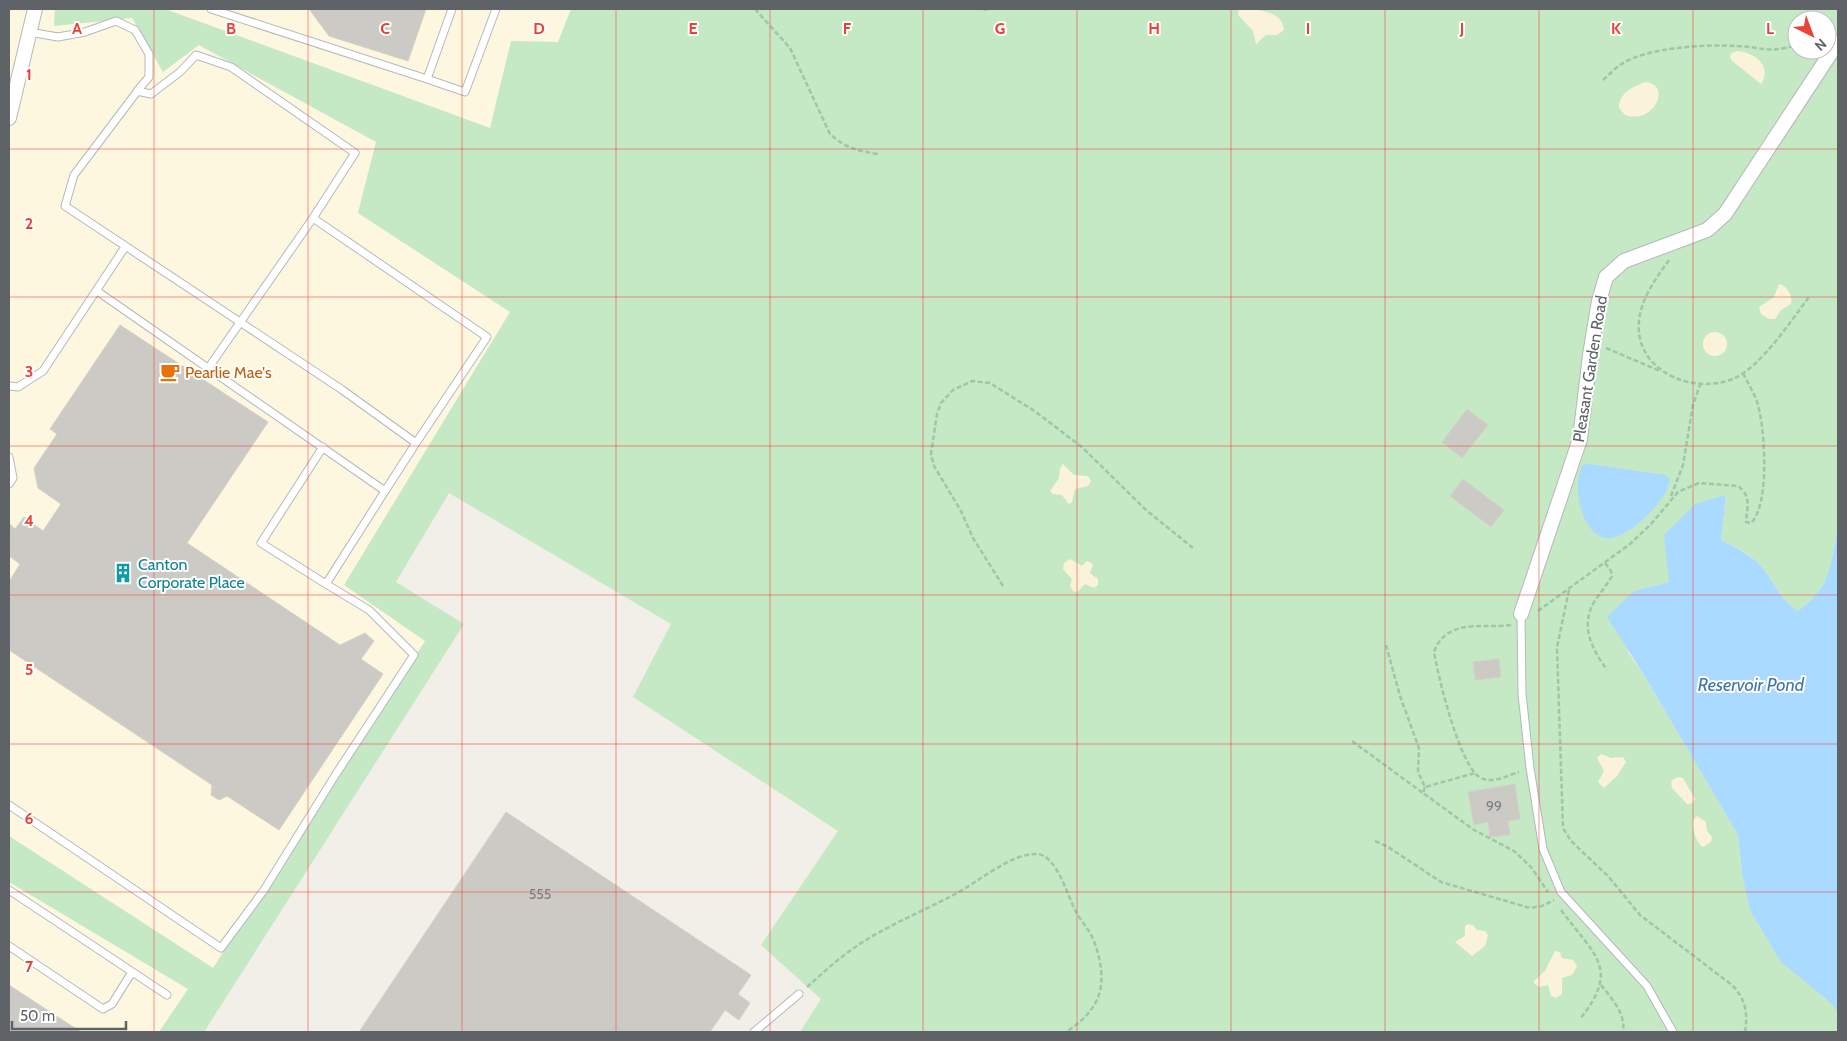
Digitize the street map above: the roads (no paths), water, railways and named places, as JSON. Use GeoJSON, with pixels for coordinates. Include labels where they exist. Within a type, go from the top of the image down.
{"type":"FeatureCollection","features":[{"type":"Feature","properties":{"kind":"street"},"geometry":{"type":"LineString","coordinates":[[9,118],[13,75],[29,32],[35,9]]}},
{"type":"Feature","properties":{"kind":"street","name":"Pleasant Garden Road"},"geometry":{"type":"LineString","coordinates":[[1521,619],[1580,439],[1592,341],[1599,301],[1606,277],[1624,261],[1707,230],[1725,214],[1838,42]]}},
{"type":"Feature","properties":{"kind":"lane"},"geometry":{"type":"LineString","coordinates":[[211,9],[465,92],[496,9]]}},
{"type":"Feature","properties":{"kind":"lane"},"geometry":{"type":"LineString","coordinates":[[427,79],[452,9]]}},
{"type":"Feature","properties":{"kind":"lane"},"geometry":{"type":"LineString","coordinates":[[29,32],[58,37],[85,32],[116,21],[135,30],[149,54],[149,76],[74,175],[65,206],[124,247],[341,389],[416,443]]}},
{"type":"Feature","properties":{"kind":"lane"},"geometry":{"type":"LineString","coordinates":[[137,91],[151,94],[180,72],[196,55],[232,67],[355,153],[313,218],[208,368]]}},
{"type":"Feature","properties":{"kind":"lane"},"geometry":{"type":"LineString","coordinates":[[313,218],[487,337],[416,443],[326,584]]}},
{"type":"Feature","properties":{"kind":"lane"},"geometry":{"type":"LineString","coordinates":[[9,386],[18,387],[43,371],[124,247]]}},
{"type":"Feature","properties":{"kind":"lane"},"geometry":{"type":"LineString","coordinates":[[97,291],[385,491]]}},
{"type":"Feature","properties":{"kind":"lane"},"geometry":{"type":"LineString","coordinates":[[9,805],[221,948],[264,890],[336,774],[414,655],[369,610],[261,543],[323,447]]}},
{"type":"Feature","properties":{"kind":"lane"},"geometry":{"type":"LineString","coordinates":[[9,457],[13,478],[9,484]]}},
{"type":"Feature","properties":{"kind":"lane"},"geometry":{"type":"LineString","coordinates":[[1521,619],[1522,694],[1530,768],[1543,849],[1561,892],[1647,986],[1673,1032]]}},
{"type":"Feature","properties":{"kind":"lane"},"geometry":{"type":"LineString","coordinates":[[9,890],[167,995]]}},
{"type":"Feature","properties":{"kind":"lane"},"geometry":{"type":"LineString","coordinates":[[9,946],[103,1009],[112,1004],[132,972]]}},
{"type":"Feature","properties":{"kind":"lane"},"geometry":{"type":"LineString","coordinates":[[754,1032],[799,994]]}},
{"type":"Feature","properties":{"kind":"water"},"geometry":{"type":"Polygon","coordinates":[[[1589,464],[1665,475],[1670,479],[1663,497],[1645,517],[1625,533],[1606,538],[1597,535],[1590,528],[1578,495],[1580,473],[1583,465],[1589,464]]]}},
{"type":"Feature","properties":{"kind":"water","name":"Reservoir Pond"},"geometry":{"type":"Polygon","coordinates":[[[1726,495],[1721,540],[1746,553],[1762,566],[1783,598],[1798,611],[1809,602],[1824,584],[1834,550],[1838,524],[1838,1012],[1830,1002],[1781,962],[1750,910],[1742,873],[1738,835],[1644,675],[1607,617],[1634,591],[1669,582],[1664,535],[1695,504],[1726,495]]]}},
{"type":"Feature","properties":{"kind":"place","name":"Pearlie Mae's"},"geometry":{"type":"Point","coordinates":[170,372]}},
{"type":"Feature","properties":{"kind":"place","name":"Canton Corporate Place"},"geometry":{"type":"Point","coordinates":[123,573]}}]}
